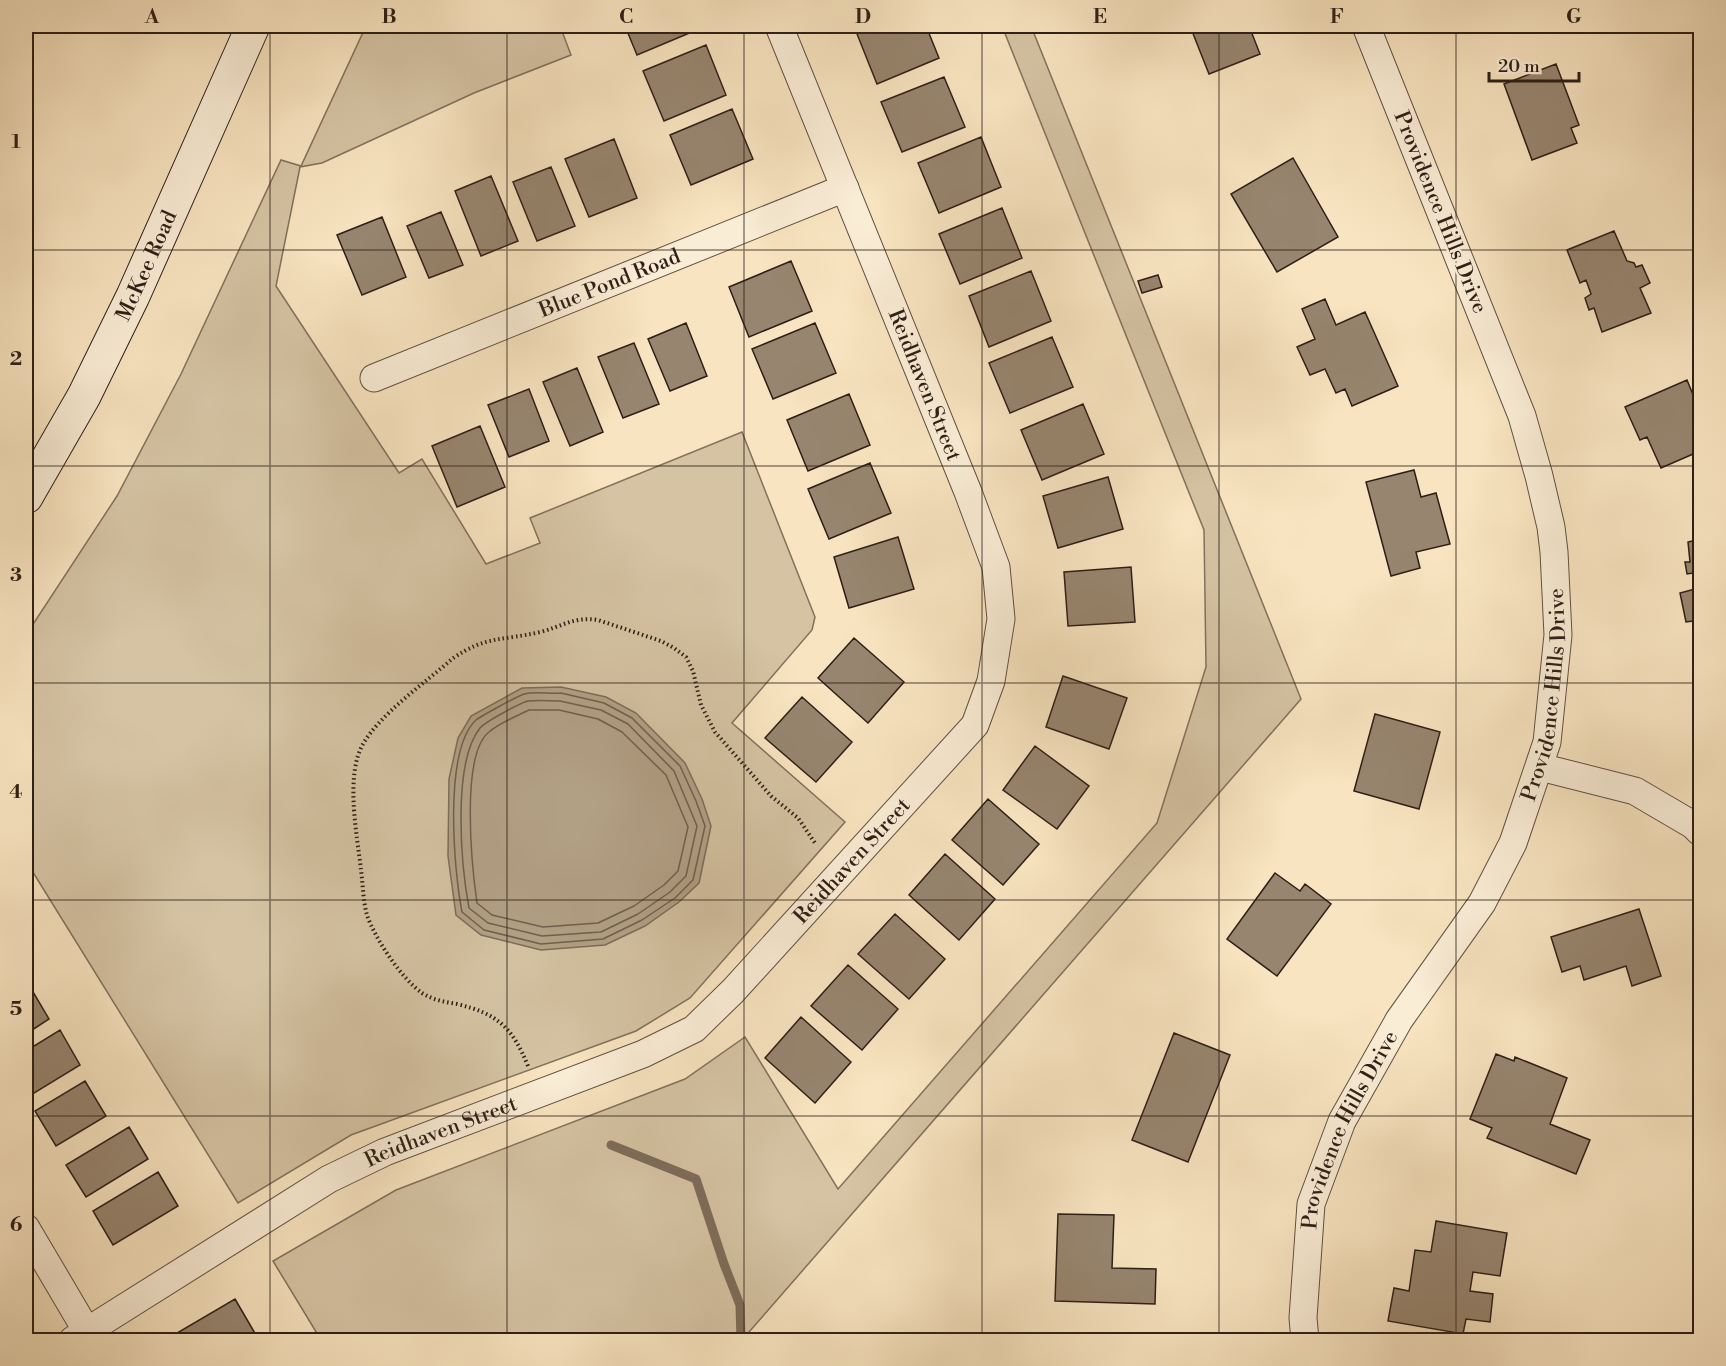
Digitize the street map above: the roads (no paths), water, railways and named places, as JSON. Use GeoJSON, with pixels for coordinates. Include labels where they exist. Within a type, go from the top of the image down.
{"type":"FeatureCollection","features":[{"type":"Feature","properties":{"kind":"street","name":"McKee Road"},"geometry":{"type":"LineString","coordinates":[[26,497],[84,396],[133,296],[253,26]]}},
{"type":"Feature","properties":{"kind":"street","name":"Reidhaven Street"},"geometry":{"type":"LineString","coordinates":[[84,1338],[329,1179],[385,1152],[643,1054],[694,1029],[733,991],[975,725],[991,681],[1001,619],[996,567],[968,492],[779,26]]}},
{"type":"Feature","properties":{"kind":"street","name":"Providence Hills Drive"},"geometry":{"type":"LineString","coordinates":[[1305,1341],[1303,1318],[1311,1204],[1341,1121],[1399,1020],[1482,903],[1513,843],[1548,742],[1558,635],[1551,526],[1522,416],[1366,26]]}},
{"type":"Feature","properties":{"kind":"street","name":"Blue Pond Road"},"geometry":{"type":"LineString","coordinates":[[374,378],[845,188]]}},
{"type":"Feature","properties":{"kind":"street"},"geometry":{"type":"LineString","coordinates":[[1540,767],[1635,791],[1694,825],[1701,832]]}},
{"type":"Feature","properties":{"kind":"street"},"geometry":{"type":"LineString","coordinates":[[26,1228],[84,1338]]}},
{"type":"Feature","properties":{"kind":"water"},"geometry":{"type":"Polygon","coordinates":[[[561,687],[606,697],[636,713],[685,763],[702,799],[711,826],[699,883],[679,902],[645,926],[605,945],[541,950],[481,935],[456,915],[448,856],[449,779],[458,738],[471,716],[522,688],[561,687]]]}},
{"type":"Feature","properties":{"kind":"waterway"},"geometry":{"type":"LineString","coordinates":[[611,1145],[696,1179],[740,1305],[741,1340]]}}]}
